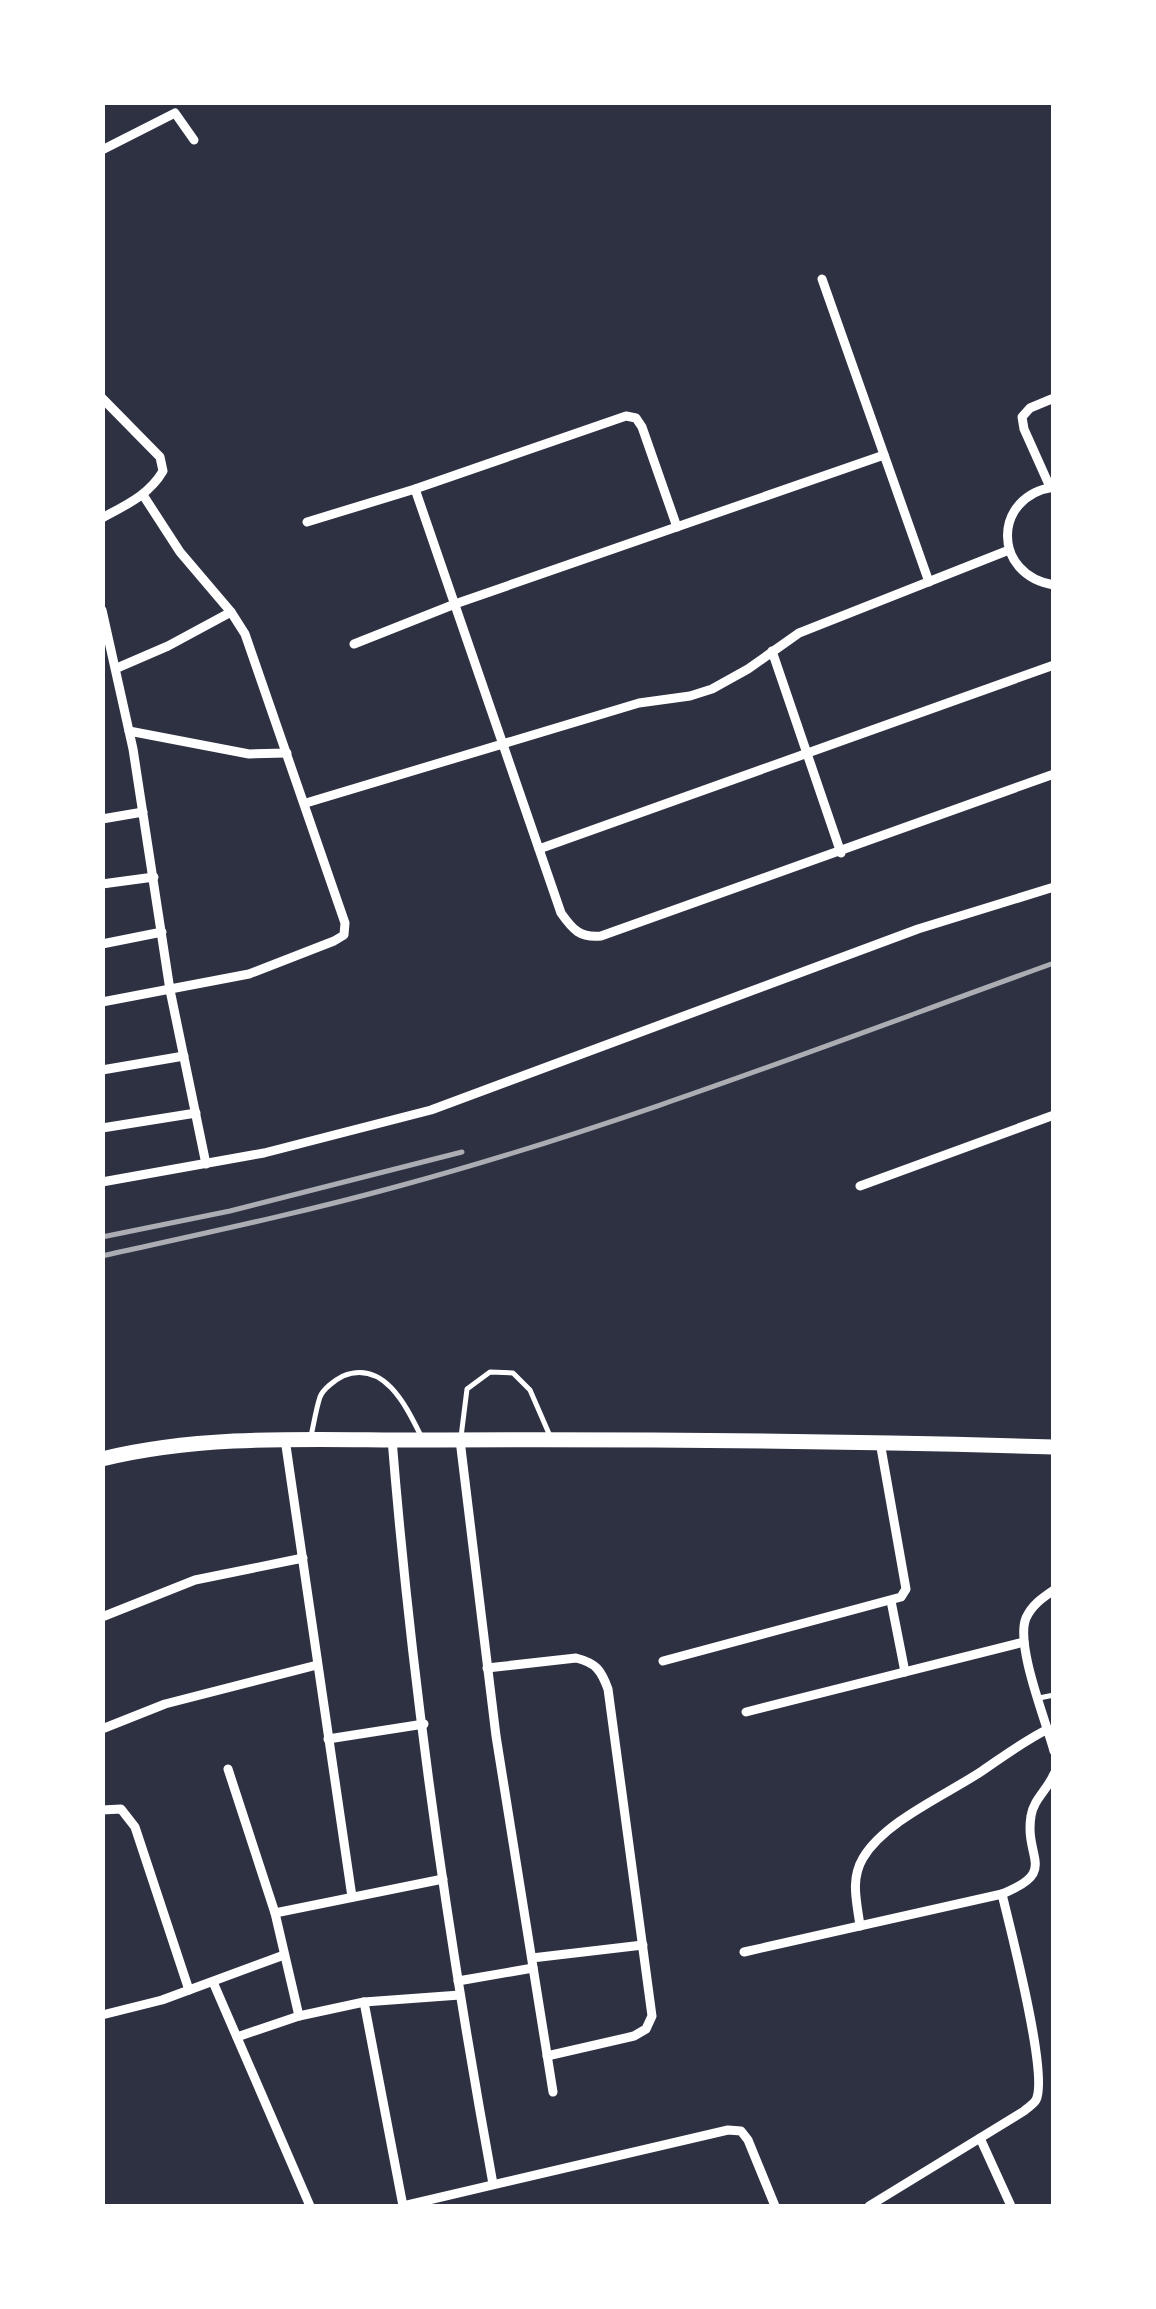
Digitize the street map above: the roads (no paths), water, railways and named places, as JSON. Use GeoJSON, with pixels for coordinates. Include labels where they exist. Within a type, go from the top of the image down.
{"type":"FeatureCollection","features":[{"type":"Feature","properties":{"kind":"highway"},"geometry":{"type":"LineString","coordinates":[[102,1459],[190,1444],[285,1439],[551,1438],[1054,1447]]}},
{"type":"Feature","properties":{"kind":"street"},"geometry":{"type":"LineString","coordinates":[[102,150],[175,113],[194,140]]}},
{"type":"Feature","properties":{"kind":"street"},"geometry":{"type":"LineString","coordinates":[[822,279],[929,582]]}},
{"type":"Feature","properties":{"kind":"street"},"geometry":{"type":"LineString","coordinates":[[102,398],[160,458],[163,470],[142,495],[102,518]]}},
{"type":"Feature","properties":{"kind":"street"},"geometry":{"type":"LineString","coordinates":[[1054,398],[1030,408],[1022,417],[1052,487],[1034,492],[1020,502],[1010,516],[1007,533],[1009,550],[1024,574],[1054,585]]}},
{"type":"Feature","properties":{"kind":"street"},"geometry":{"type":"LineString","coordinates":[[307,522],[626,416],[636,418],[642,426],[677,527]]}},
{"type":"Feature","properties":{"kind":"street"},"geometry":{"type":"LineString","coordinates":[[354,644],[455,604],[884,456]]}},
{"type":"Feature","properties":{"kind":"street"},"geometry":{"type":"LineString","coordinates":[[415,489],[561,913],[572,929],[584,937],[601,936],[1054,774]]}},
{"type":"Feature","properties":{"kind":"street"},"geometry":{"type":"LineString","coordinates":[[102,1002],[249,974],[344,935],[342,910],[245,634],[189,565],[142,495]]}},
{"type":"Feature","properties":{"kind":"street"},"geometry":{"type":"LineString","coordinates":[[306,804],[638,704],[690,696],[748,669],[799,633],[1009,550]]}},
{"type":"Feature","properties":{"kind":"street"},"geometry":{"type":"LineString","coordinates":[[102,610],[130,731],[170,990],[206,1164]]}},
{"type":"Feature","properties":{"kind":"street"},"geometry":{"type":"LineString","coordinates":[[117,668],[231,612]]}},
{"type":"Feature","properties":{"kind":"street"},"geometry":{"type":"LineString","coordinates":[[772,652],[841,852]]}},
{"type":"Feature","properties":{"kind":"street"},"geometry":{"type":"LineString","coordinates":[[539,850],[1054,665]]}},
{"type":"Feature","properties":{"kind":"street"},"geometry":{"type":"LineString","coordinates":[[130,731],[249,754],[287,753]]}},
{"type":"Feature","properties":{"kind":"street"},"geometry":{"type":"LineString","coordinates":[[102,819],[143,812]]}},
{"type":"Feature","properties":{"kind":"street"},"geometry":{"type":"LineString","coordinates":[[102,884],[154,877]]}},
{"type":"Feature","properties":{"kind":"street"},"geometry":{"type":"LineString","coordinates":[[102,1182],[264,1153],[431,1110],[918,929],[1054,887]]}},
{"type":"Feature","properties":{"kind":"street"},"geometry":{"type":"LineString","coordinates":[[102,944],[162,932]]}},
{"type":"Feature","properties":{"kind":"street"},"geometry":{"type":"LineString","coordinates":[[102,1070],[184,1056]]}},
{"type":"Feature","properties":{"kind":"street"},"geometry":{"type":"LineString","coordinates":[[102,1128],[196,1113]]}},
{"type":"Feature","properties":{"kind":"street"},"geometry":{"type":"LineString","coordinates":[[860,1186],[1054,1115]]}},
{"type":"Feature","properties":{"kind":"street"},"geometry":{"type":"LineString","coordinates":[[285,1439],[352,1898]]}},
{"type":"Feature","properties":{"kind":"street"},"geometry":{"type":"LineString","coordinates":[[392,1440],[442,1879],[493,2184]]}},
{"type":"Feature","properties":{"kind":"street"},"geometry":{"type":"LineString","coordinates":[[460,1440],[487,1668],[553,2092]]}},
{"type":"Feature","properties":{"kind":"street"},"geometry":{"type":"LineString","coordinates":[[663,1661],[901,1597],[906,1589],[880,1442]]}},
{"type":"Feature","properties":{"kind":"street"},"geometry":{"type":"LineString","coordinates":[[102,1617],[195,1580],[303,1558]]}},
{"type":"Feature","properties":{"kind":"street"},"geometry":{"type":"LineString","coordinates":[[1054,1590],[1035,1604],[1024,1622],[1024,1642],[1054,1750]]}},
{"type":"Feature","properties":{"kind":"street"},"geometry":{"type":"LineString","coordinates":[[891,1601],[904,1672]]}},
{"type":"Feature","properties":{"kind":"street"},"geometry":{"type":"LineString","coordinates":[[746,1712],[1024,1642]]}},
{"type":"Feature","properties":{"kind":"street"},"geometry":{"type":"LineString","coordinates":[[487,1668],[576,1658],[600,1670],[608,1689],[652,2016],[646,2029],[634,2036],[547,2056]]}},
{"type":"Feature","properties":{"kind":"street"},"geometry":{"type":"LineString","coordinates":[[102,1729],[164,1704],[317,1666]]}},
{"type":"Feature","properties":{"kind":"street"},"geometry":{"type":"LineString","coordinates":[[328,1740],[424,1724]]}},
{"type":"Feature","properties":{"kind":"street"},"geometry":{"type":"LineString","coordinates":[[860,1926],[854,1882],[862,1860],[880,1836],[1018,1744],[1048,1729]]}},
{"type":"Feature","properties":{"kind":"street"},"geometry":{"type":"LineString","coordinates":[[228,1769],[275,1913],[299,2016]]}},
{"type":"Feature","properties":{"kind":"street"},"geometry":{"type":"LineString","coordinates":[[744,1952],[1002,1894],[1026,1884],[1034,1875],[1031,1814],[1054,1774]]}},
{"type":"Feature","properties":{"kind":"street"},"geometry":{"type":"LineString","coordinates":[[102,1810],[121,1809],[134,1827],[189,1990]]}},
{"type":"Feature","properties":{"kind":"street"},"geometry":{"type":"LineString","coordinates":[[275,1913],[442,1879]]}},
{"type":"Feature","properties":{"kind":"street"},"geometry":{"type":"LineString","coordinates":[[869,2206],[1036,2100],[1038,2081],[1026,1995],[1002,1894]]}},
{"type":"Feature","properties":{"kind":"street"},"geometry":{"type":"LineString","coordinates":[[458,1981],[533,1963],[642,1946]]}},
{"type":"Feature","properties":{"kind":"street"},"geometry":{"type":"LineString","coordinates":[[102,2015],[189,1990],[284,1956]]}},
{"type":"Feature","properties":{"kind":"street"},"geometry":{"type":"LineString","coordinates":[[213,1982],[310,2206]]}},
{"type":"Feature","properties":{"kind":"street"},"geometry":{"type":"LineString","coordinates":[[237,2037],[299,2016],[364,2002],[460,1995]]}},
{"type":"Feature","properties":{"kind":"street"},"geometry":{"type":"LineString","coordinates":[[364,2002],[402,2206],[728,2130],[741,2131],[748,2140],[775,2206]]}},
{"type":"Feature","properties":{"kind":"street"},"geometry":{"type":"LineString","coordinates":[[980,2138],[1011,2206]]}},
{"type":"Feature","properties":{"kind":"lane"},"geometry":{"type":"LineString","coordinates":[[311,1439],[321,1392],[340,1377],[358,1372],[383,1380],[403,1398],[423,1440]]}},
{"type":"Feature","properties":{"kind":"lane"},"geometry":{"type":"LineString","coordinates":[[460,1440],[467,1389],[490,1372],[514,1373],[530,1390],[551,1438]]}},
{"type":"Feature","properties":{"kind":"lane"},"geometry":{"type":"LineString","coordinates":[[1040,1698],[1054,1695]]}},
{"type":"Feature","properties":{"kind":"railway"},"geometry":{"type":"LineString","coordinates":[[102,1256],[399,1186],[564,1137],[1054,963]]}},
{"type":"Feature","properties":{"kind":"railway"},"geometry":{"type":"LineString","coordinates":[[102,1237],[230,1211],[462,1152]]}}]}
